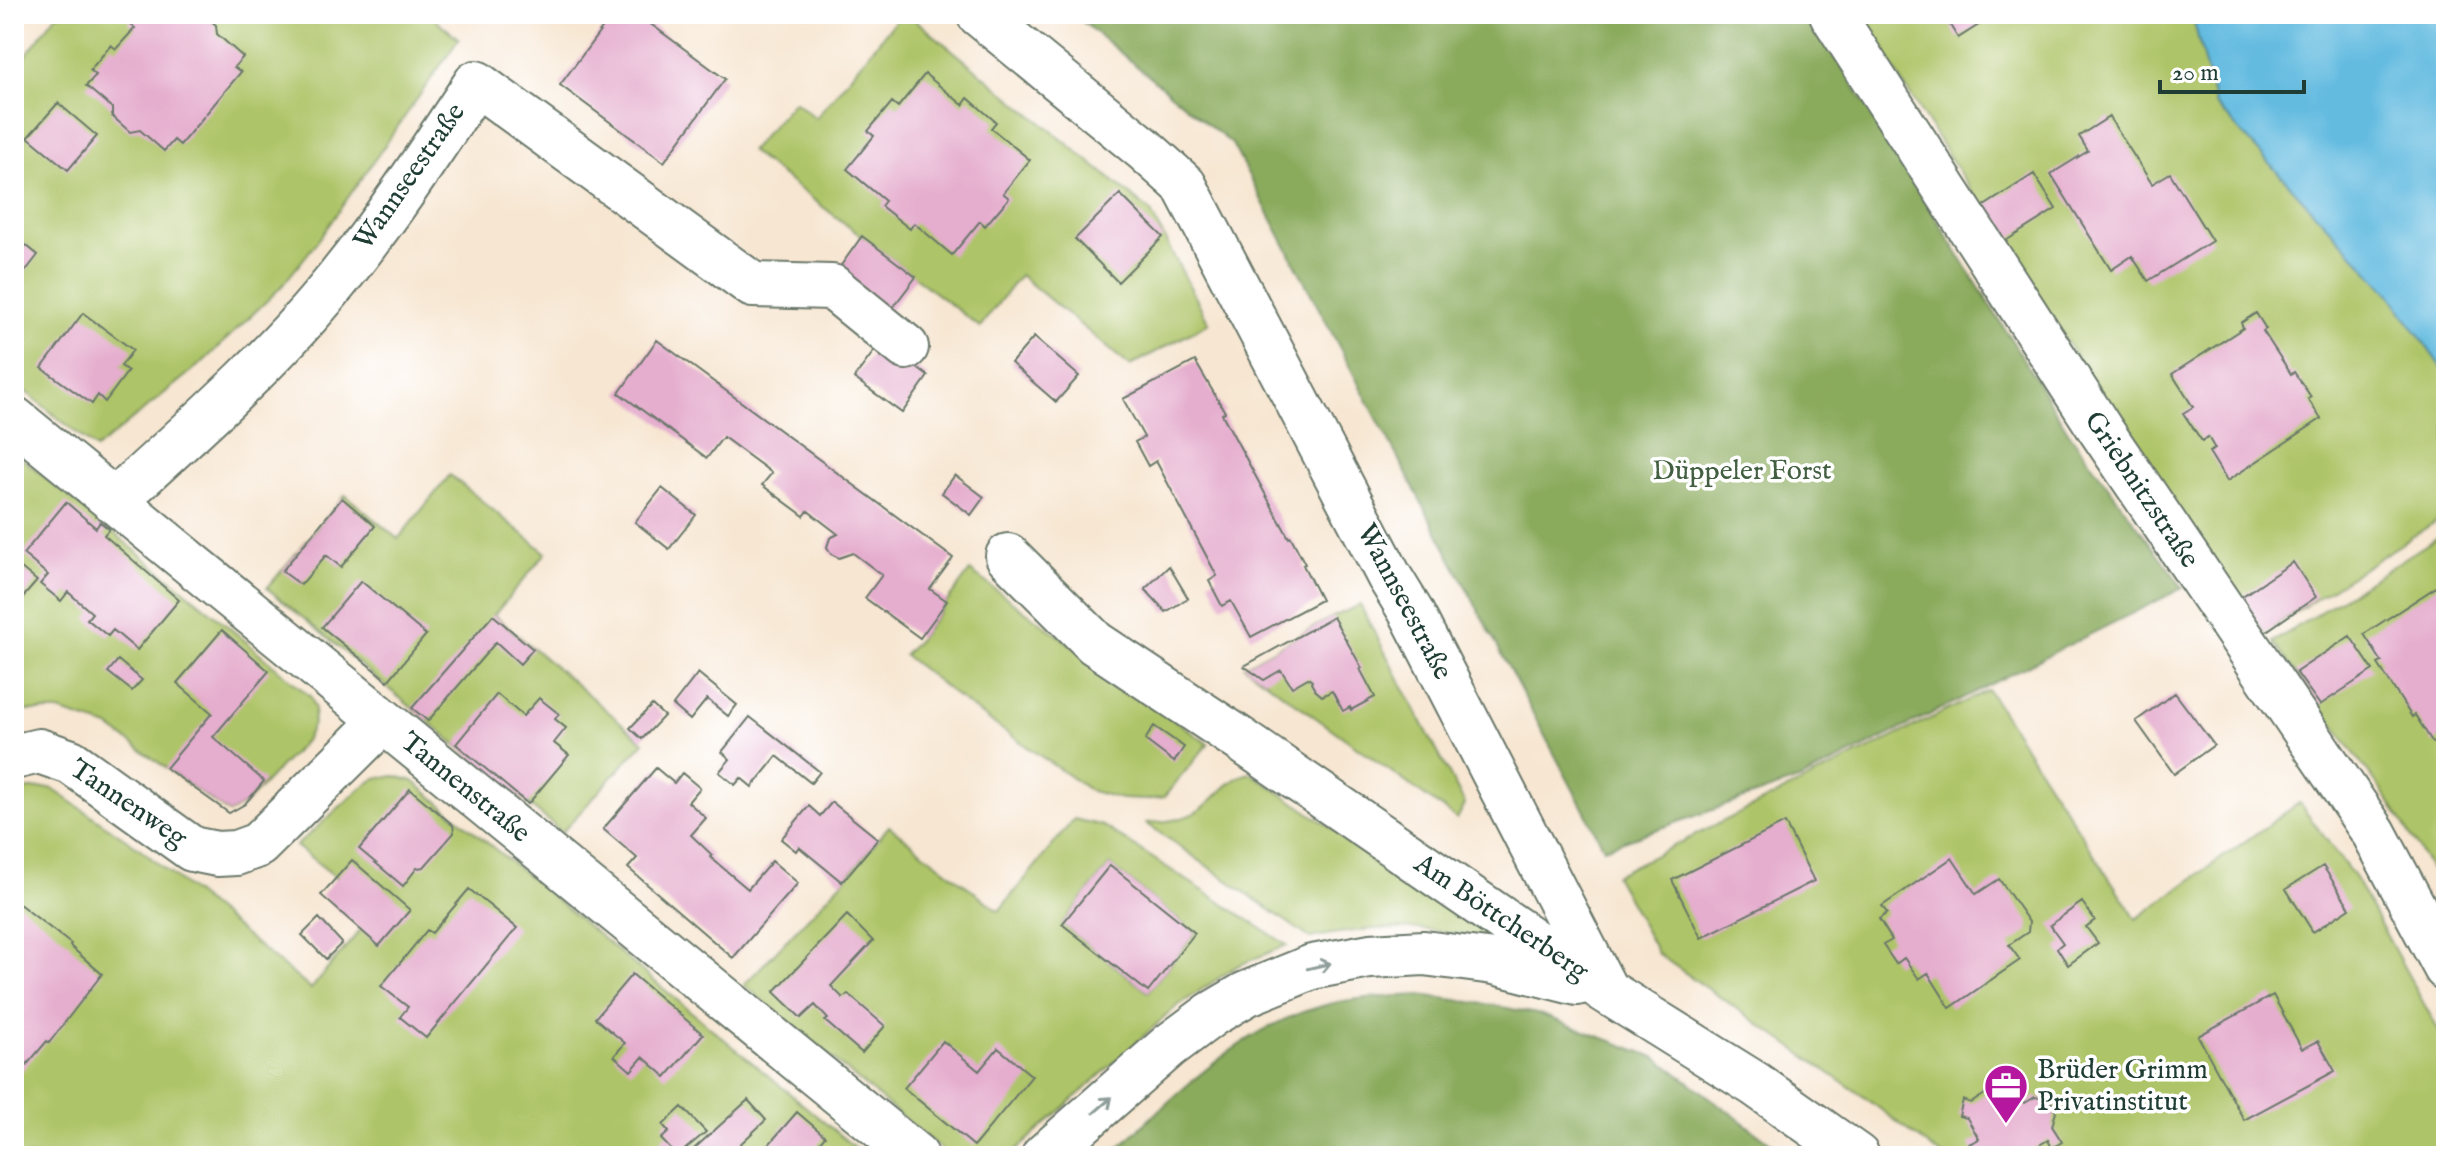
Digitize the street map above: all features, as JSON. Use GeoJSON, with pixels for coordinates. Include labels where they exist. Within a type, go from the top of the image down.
{"type":"FeatureCollection","features":[{"type":"Feature","properties":{"kind":"street","name":"Wannseestraße"},"geometry":{"type":"LineString","coordinates":[[979,14],[1184,185],[1418,626],[1606,991]]}},
{"type":"Feature","properties":{"kind":"street","name":"Griebnitzstraße"},"geometry":{"type":"LineString","coordinates":[[1832,14],[2109,442],[2374,833],[2446,968]]}},
{"type":"Feature","properties":{"kind":"street","name":"Wannseestraße"},"geometry":{"type":"LineString","coordinates":[[115,501],[239,386],[323,297],[401,195],[476,83],[753,285],[832,287],[906,347]]}},
{"type":"Feature","properties":{"kind":"street","name":"Tannenstraße"},"geometry":{"type":"LineString","coordinates":[[14,419],[916,1156]]}},
{"type":"Feature","properties":{"kind":"street","name":"Am Böttcherberg"},"geometry":{"type":"LineString","coordinates":[[1008,556],[1095,643],[1606,991]]}},
{"type":"Feature","properties":{"kind":"street","name":"Tannenweg"},"geometry":{"type":"LineString","coordinates":[[14,757],[39,751],[71,762],[192,849],[217,854],[236,853],[258,845],[383,721]]}},
{"type":"Feature","properties":{"kind":"street","name":"Am Böttcherberg"},"geometry":{"type":"LineString","coordinates":[[1044,1156],[1169,1046],[1212,1014],[1246,994],[1312,967],[1370,956],[1424,953],[1494,962],[1606,991]]}},
{"type":"Feature","properties":{"kind":"street"},"geometry":{"type":"LineString","coordinates":[[1606,991],[1755,1084],[1857,1156]]}},
{"type":"Feature","properties":{"kind":"green space"},"geometry":{"type":"Polygon","coordinates":[[[57,14],[429,14],[459,39],[317,242],[281,287],[204,361],[96,449],[14,382],[14,71],[57,14]]]}},
{"type":"Feature","properties":{"kind":"green space"},"geometry":{"type":"Polygon","coordinates":[[[901,14],[908,14],[1150,211],[1209,323],[1130,366],[1020,275],[980,327],[750,151],[794,101],[816,118],[901,14]]]}},
{"type":"Feature","properties":{"kind":"green space","name":"Düppeler Forst"},"geometry":{"type":"Polygon","coordinates":[[[1073,14],[1810,14],[2069,433],[2183,588],[1801,779],[1604,848],[1232,144],[1073,14]]]}},
{"type":"Feature","properties":{"kind":"green space"},"geometry":{"type":"Polygon","coordinates":[[[1859,14],[2192,14],[2215,104],[2389,293],[2446,374],[2446,515],[2265,632],[2141,459],[1859,14]]]}},
{"type":"Feature","properties":{"kind":"green space"},"geometry":{"type":"Polygon","coordinates":[[[14,452],[311,697],[315,709],[313,724],[305,741],[245,804],[229,813],[109,727],[58,711],[14,711],[14,452]]]}},
{"type":"Feature","properties":{"kind":"green space"},"geometry":{"type":"Polygon","coordinates":[[[450,475],[546,553],[494,615],[644,742],[562,832],[267,588],[345,495],[398,539],[450,475]]]}},
{"type":"Feature","properties":{"kind":"green space"},"geometry":{"type":"Polygon","coordinates":[[[2446,532],[2446,894],[2389,801],[2273,642],[2446,532]]]}},
{"type":"Feature","properties":{"kind":"green space"},"geometry":{"type":"Polygon","coordinates":[[[970,571],[1208,744],[1164,797],[1122,799],[1091,791],[977,712],[904,655],[970,571]]]}},
{"type":"Feature","properties":{"kind":"green space"},"geometry":{"type":"Polygon","coordinates":[[[1360,605],[1465,804],[1457,819],[1244,666],[1360,605]]]}},
{"type":"Feature","properties":{"kind":"green space"},"geometry":{"type":"Polygon","coordinates":[[[1988,690],[2136,919],[2299,803],[2355,878],[2446,1044],[2446,1156],[1942,1156],[1867,1099],[1658,954],[1615,875],[1988,690]]]}},
{"type":"Feature","properties":{"kind":"green space"},"geometry":{"type":"Polygon","coordinates":[[[1251,773],[1503,944],[1454,933],[1407,929],[1360,930],[1310,938],[1146,823],[1174,820],[1195,813],[1230,783],[1251,773]]]}},
{"type":"Feature","properties":{"kind":"green space"},"geometry":{"type":"Polygon","coordinates":[[[395,776],[413,781],[865,1156],[14,1156],[14,790],[51,788],[139,848],[311,989],[361,929],[337,878],[296,846],[361,788],[376,778],[395,776]]]}},
{"type":"Feature","properties":{"kind":"green space"},"geometry":{"type":"Polygon","coordinates":[[[1074,819],[1103,826],[1287,945],[1237,966],[1176,1007],[1010,1156],[949,1156],[744,985],[842,882],[889,826],[999,911],[1074,819]],[[1110,865],[1062,924],[1148,992],[1195,933],[1110,865]]]}},
{"type":"Feature","properties":{"kind":"green space"},"geometry":{"type":"Polygon","coordinates":[[[1420,995],[1542,1015],[1657,1058],[1788,1156],[1109,1156],[1208,1068],[1262,1031],[1291,1017],[1334,1003],[1420,995]]]}},
{"type":"Feature","properties":{"kind":"water"},"geometry":{"type":"Polygon","coordinates":[[[2192,14],[2446,14],[2446,374],[2389,293],[2215,104],[2192,14]]]}},
{"type":"Feature","properties":{"kind":"building"},"geometry":{"type":"Polygon","coordinates":[[[136,14],[203,14],[216,25],[217,34],[243,57],[234,67],[241,72],[180,145],[174,140],[164,151],[140,130],[130,132],[112,116],[112,108],[86,86],[96,75],[90,70],[111,45],[116,49],[135,28],[129,23],[136,14]]]}},
{"type":"Feature","properties":{"kind":"building"},"geometry":{"type":"Polygon","coordinates":[[[613,14],[637,14],[725,79],[664,162],[560,85],[613,14]]]}},
{"type":"Feature","properties":{"kind":"building"},"geometry":{"type":"Polygon","coordinates":[[[1943,14],[1996,14],[1958,38],[1943,14]]]}},
{"type":"Feature","properties":{"kind":"building"},"geometry":{"type":"Polygon","coordinates":[[[925,74],[963,105],[968,98],[996,122],[991,128],[1030,160],[1003,193],[1009,198],[985,226],[980,221],[952,255],[914,223],[910,229],[881,206],[885,201],[847,169],[874,136],[868,131],[892,102],[898,107],[925,74]]]}},
{"type":"Feature","properties":{"kind":"building"},"geometry":{"type":"Polygon","coordinates":[[[58,103],[97,136],[68,170],[28,137],[58,103]]]}},
{"type":"Feature","properties":{"kind":"building"},"geometry":{"type":"Polygon","coordinates":[[[2109,117],[2152,184],[2170,173],[2212,241],[2148,281],[2132,256],[2111,270],[2051,174],[2088,151],[2079,136],[2109,117]]]}},
{"type":"Feature","properties":{"kind":"building"},"geometry":{"type":"Polygon","coordinates":[[[2034,174],[2056,209],[2004,242],[1981,208],[2034,174]]]}},
{"type":"Feature","properties":{"kind":"building"},"geometry":{"type":"Polygon","coordinates":[[[1120,194],[1163,237],[1118,282],[1075,239],[1120,194]]]}},
{"type":"Feature","properties":{"kind":"building"},"geometry":{"type":"Polygon","coordinates":[[[14,224],[22,230],[16,237],[38,255],[14,286],[14,224]]]}},
{"type":"Feature","properties":{"kind":"building"},"geometry":{"type":"Polygon","coordinates":[[[862,236],[916,277],[890,311],[837,271],[862,236]]]}},
{"type":"Feature","properties":{"kind":"building"},"geometry":{"type":"Polygon","coordinates":[[[83,313],[133,350],[121,366],[128,371],[105,402],[98,395],[92,404],[42,368],[83,313]]]}},
{"type":"Feature","properties":{"kind":"building"},"geometry":{"type":"Polygon","coordinates":[[[2256,313],[2266,329],[2263,331],[2291,374],[2294,372],[2311,397],[2308,399],[2321,419],[2227,481],[2209,452],[2215,449],[2208,437],[2202,441],[2183,413],[2193,407],[2172,374],[2243,328],[2241,323],[2256,313]]]}},
{"type":"Feature","properties":{"kind":"building"},"geometry":{"type":"Polygon","coordinates":[[[1034,337],[1079,376],[1056,402],[1011,363],[1034,337]]]}},
{"type":"Feature","properties":{"kind":"building"},"geometry":{"type":"Polygon","coordinates":[[[657,340],[953,558],[930,589],[947,601],[920,638],[865,598],[882,575],[853,553],[839,558],[831,554],[827,547],[830,538],[838,534],[808,511],[804,516],[762,485],[772,473],[723,437],[707,458],[619,393],[657,340]]]}},
{"type":"Feature","properties":{"kind":"building"},"geometry":{"type":"Polygon","coordinates":[[[881,342],[928,376],[902,413],[854,378],[881,342]]]}},
{"type":"Feature","properties":{"kind":"building"},"geometry":{"type":"Polygon","coordinates":[[[1195,361],[1291,537],[1321,600],[1251,637],[1231,601],[1222,606],[1209,581],[1217,576],[1156,461],[1148,466],[1135,442],[1144,437],[1123,399],[1195,361]]]}},
{"type":"Feature","properties":{"kind":"building"},"geometry":{"type":"Polygon","coordinates":[[[955,475],[984,497],[971,515],[942,493],[955,475]]]}},
{"type":"Feature","properties":{"kind":"building"},"geometry":{"type":"Polygon","coordinates":[[[662,488],[696,515],[669,549],[635,522],[662,488]]]}},
{"type":"Feature","properties":{"kind":"building"},"geometry":{"type":"Polygon","coordinates":[[[342,498],[375,526],[341,567],[326,555],[301,585],[282,571],[342,498]]]}},
{"type":"Feature","properties":{"kind":"building"},"geometry":{"type":"Polygon","coordinates":[[[66,502],[96,528],[100,522],[109,529],[104,535],[179,600],[137,650],[113,630],[108,636],[87,619],[92,613],[68,592],[61,601],[40,584],[48,575],[23,554],[66,502]]]}},
{"type":"Feature","properties":{"kind":"building"},"geometry":{"type":"Polygon","coordinates":[[[14,562],[37,581],[19,602],[14,598],[14,562]]]}},
{"type":"Feature","properties":{"kind":"building"},"geometry":{"type":"Polygon","coordinates":[[[2293,562],[2316,597],[2265,632],[2241,597],[2293,562]]]}},
{"type":"Feature","properties":{"kind":"building"},"geometry":{"type":"Polygon","coordinates":[[[1169,566],[1188,598],[1166,612],[1145,589],[1169,566]]]}},
{"type":"Feature","properties":{"kind":"building"},"geometry":{"type":"Polygon","coordinates":[[[361,581],[426,635],[388,681],[322,627],[361,581]]]}},
{"type":"Feature","properties":{"kind":"building"},"geometry":{"type":"Polygon","coordinates":[[[2444,582],[2446,735],[2433,743],[2378,664],[2382,662],[2364,634],[2444,582]]]}},
{"type":"Feature","properties":{"kind":"building"},"geometry":{"type":"Polygon","coordinates":[[[493,615],[533,649],[520,664],[496,642],[428,721],[412,708],[493,615]]]}},
{"type":"Feature","properties":{"kind":"building"},"geometry":{"type":"Polygon","coordinates":[[[1333,617],[1375,697],[1343,711],[1332,691],[1322,696],[1308,678],[1292,687],[1281,670],[1264,680],[1244,666],[1333,617]]]}},
{"type":"Feature","properties":{"kind":"building"},"geometry":{"type":"Polygon","coordinates":[[[222,630],[269,671],[213,737],[264,781],[245,804],[229,813],[166,768],[212,713],[177,683],[222,630]]]}},
{"type":"Feature","properties":{"kind":"building"},"geometry":{"type":"Polygon","coordinates":[[[2350,636],[2373,670],[2320,705],[2296,672],[2350,636]]]}},
{"type":"Feature","properties":{"kind":"building"},"geometry":{"type":"Polygon","coordinates":[[[118,660],[142,680],[132,691],[108,672],[118,660]]]}},
{"type":"Feature","properties":{"kind":"building"},"geometry":{"type":"Polygon","coordinates":[[[698,673],[737,705],[728,716],[707,699],[690,720],[673,705],[698,673]]]}},
{"type":"Feature","properties":{"kind":"building"},"geometry":{"type":"Polygon","coordinates":[[[2175,693],[2214,745],[2174,774],[2136,721],[2175,693]]]}},
{"type":"Feature","properties":{"kind":"building"},"geometry":{"type":"Polygon","coordinates":[[[497,694],[523,716],[539,698],[559,714],[555,719],[566,728],[554,743],[569,755],[528,804],[456,744],[497,694]]]}},
{"type":"Feature","properties":{"kind":"building"},"geometry":{"type":"Polygon","coordinates":[[[652,705],[664,716],[642,739],[630,728],[652,705]]]}},
{"type":"Feature","properties":{"kind":"building"},"geometry":{"type":"Polygon","coordinates":[[[750,717],[820,772],[811,783],[777,756],[752,787],[741,778],[735,785],[719,772],[730,759],[722,752],[750,717]]]}},
{"type":"Feature","properties":{"kind":"building"},"geometry":{"type":"Polygon","coordinates":[[[1154,726],[1184,747],[1174,762],[1145,740],[1154,726]]]}},
{"type":"Feature","properties":{"kind":"building"},"geometry":{"type":"Polygon","coordinates":[[[656,768],[674,783],[682,773],[700,788],[688,802],[706,818],[691,835],[712,855],[710,857],[748,889],[772,861],[798,883],[733,958],[628,868],[637,858],[603,829],[656,768]]]}},
{"type":"Feature","properties":{"kind":"building"},"geometry":{"type":"Polygon","coordinates":[[[410,789],[453,825],[454,833],[403,886],[359,849],[410,789]]]}},
{"type":"Feature","properties":{"kind":"building"},"geometry":{"type":"Polygon","coordinates":[[[832,802],[878,839],[842,882],[799,847],[796,851],[781,839],[809,806],[820,816],[832,802]]]}},
{"type":"Feature","properties":{"kind":"building"},"geometry":{"type":"Polygon","coordinates":[[[1785,823],[1814,881],[1701,938],[1672,880],[1785,823]]]}},
{"type":"Feature","properties":{"kind":"building"},"geometry":{"type":"Polygon","coordinates":[[[1952,858],[1976,894],[1999,879],[2029,922],[2028,932],[2009,945],[2020,960],[1950,1008],[1928,973],[1919,979],[1904,958],[1896,964],[1883,945],[1892,940],[1879,919],[1887,913],[1882,906],[1952,858]]]}},
{"type":"Feature","properties":{"kind":"building"},"geometry":{"type":"Polygon","coordinates":[[[352,860],[410,910],[379,946],[321,895],[352,860]]]}},
{"type":"Feature","properties":{"kind":"building"},"geometry":{"type":"Polygon","coordinates":[[[1110,865],[1195,933],[1148,992],[1062,924],[1110,865]]]}},
{"type":"Feature","properties":{"kind":"building"},"geometry":{"type":"Polygon","coordinates":[[[2323,866],[2350,908],[2313,932],[2286,889],[2323,866]]]}},
{"type":"Feature","properties":{"kind":"building"},"geometry":{"type":"Polygon","coordinates":[[[469,889],[517,928],[426,1038],[400,1017],[408,1007],[381,986],[427,930],[432,933],[469,889]]]}},
{"type":"Feature","properties":{"kind":"building"},"geometry":{"type":"Polygon","coordinates":[[[14,900],[71,944],[102,974],[49,1043],[47,1041],[19,1074],[14,1069],[14,900]]]}},
{"type":"Feature","properties":{"kind":"building"},"geometry":{"type":"Polygon","coordinates":[[[2082,902],[2095,920],[2086,927],[2098,943],[2068,965],[2057,948],[2063,943],[2050,925],[2082,902]]]}},
{"type":"Feature","properties":{"kind":"building"},"geometry":{"type":"Polygon","coordinates":[[[847,915],[873,941],[831,986],[843,998],[848,994],[885,1026],[862,1053],[825,1021],[828,1019],[815,1005],[801,1018],[774,992],[847,915]]]}},
{"type":"Feature","properties":{"kind":"building"},"geometry":{"type":"Polygon","coordinates":[[[319,918],[342,943],[326,959],[302,935],[319,918]]]}},
{"type":"Feature","properties":{"kind":"building"},"geometry":{"type":"Polygon","coordinates":[[[632,974],[703,1034],[666,1077],[643,1057],[631,1071],[614,1056],[625,1043],[595,1018],[632,974]]]}},
{"type":"Feature","properties":{"kind":"building"},"geometry":{"type":"Polygon","coordinates":[[[2273,995],[2302,1049],[2318,1041],[2335,1071],[2244,1120],[2198,1036],[2273,995]]]}},
{"type":"Feature","properties":{"kind":"building"},"geometry":{"type":"Polygon","coordinates":[[[943,1041],[979,1071],[998,1048],[1032,1076],[974,1146],[904,1088],[943,1041]]]}},
{"type":"Feature","properties":{"kind":"building"},"geometry":{"type":"Polygon","coordinates":[[[2010,1078],[2025,1103],[2035,1097],[2050,1100],[2056,1112],[2052,1126],[2062,1142],[2052,1148],[2048,1140],[2031,1150],[2035,1156],[1976,1156],[1969,1144],[1979,1139],[1967,1118],[1959,1116],[1963,1100],[1971,1103],[2010,1078]]]}},
{"type":"Feature","properties":{"kind":"building"},"geometry":{"type":"Polygon","coordinates":[[[748,1100],[766,1120],[736,1148],[734,1146],[723,1156],[686,1156],[748,1100]]]}},
{"type":"Feature","properties":{"kind":"building"},"geometry":{"type":"Polygon","coordinates":[[[682,1107],[706,1132],[677,1156],[661,1139],[669,1132],[663,1125],[682,1107]]]}},
{"type":"Feature","properties":{"kind":"building"},"geometry":{"type":"Polygon","coordinates":[[[797,1112],[825,1136],[808,1156],[802,1156],[789,1146],[781,1156],[751,1156],[759,1146],[764,1150],[797,1112]]]}},
{"type":"Feature","properties":{"kind":"place","name":"Brüder Grimm Privatinstitut"},"geometry":{"type":"Point","coordinates":[2006,1125]}}]}
